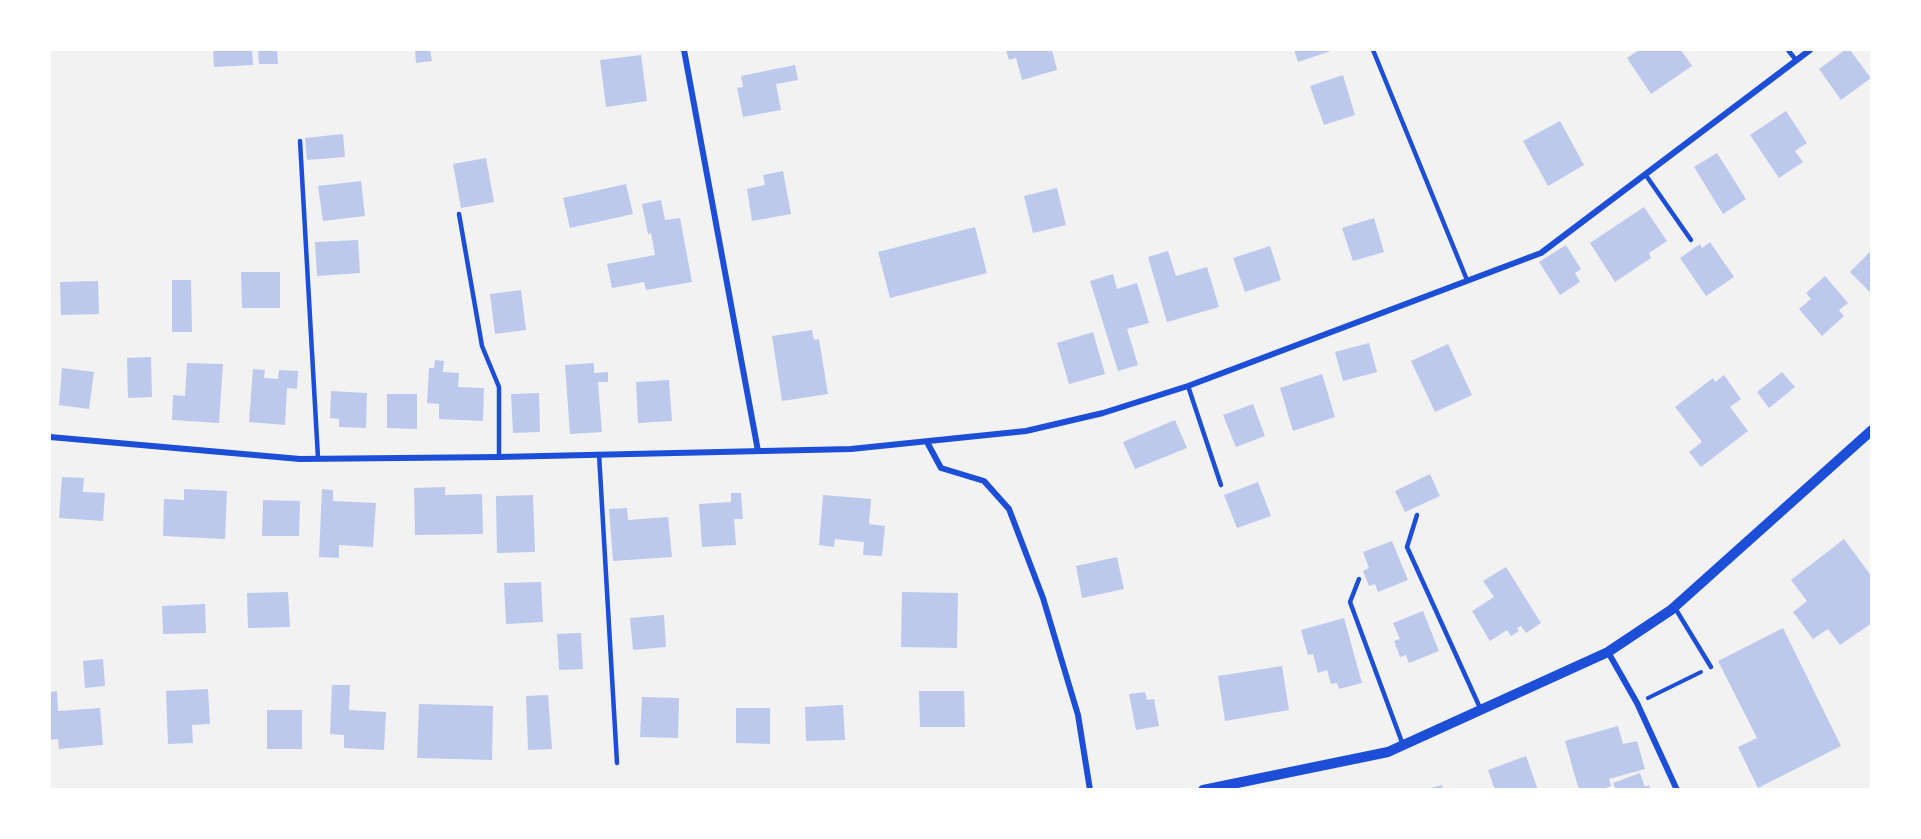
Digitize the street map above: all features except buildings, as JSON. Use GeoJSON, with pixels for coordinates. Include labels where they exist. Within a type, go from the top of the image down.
{"type":"FeatureCollection","features":[{"type":"Feature","properties":{"kind":"street"},"geometry":{"type":"LineString","coordinates":[[684,50],[758,451]]}},
{"type":"Feature","properties":{"kind":"street"},"geometry":{"type":"LineString","coordinates":[[50,438],[300,459],[851,449],[1026,431],[1102,413],[1188,386],[1541,253],[1810,50]]}},
{"type":"Feature","properties":{"kind":"street"},"geometry":{"type":"LineString","coordinates":[[1203,789],[1388,752],[1608,652],[1675,607],[1872,429]]}},
{"type":"Feature","properties":{"kind":"street"},"geometry":{"type":"LineString","coordinates":[[927,442],[941,468],[984,481],[1010,509],[1043,598],[1078,715],[1090,789]]}},
{"type":"Feature","properties":{"kind":"street"},"geometry":{"type":"LineString","coordinates":[[1608,652],[1637,703],[1677,789]]}},
{"type":"Feature","properties":{"kind":"lane"},"geometry":{"type":"LineString","coordinates":[[1373,50],[1467,280]]}},
{"type":"Feature","properties":{"kind":"lane"},"geometry":{"type":"LineString","coordinates":[[1788,50],[1796,60]]}},
{"type":"Feature","properties":{"kind":"lane"},"geometry":{"type":"LineString","coordinates":[[300,141],[318,458]]}},
{"type":"Feature","properties":{"kind":"lane"},"geometry":{"type":"LineString","coordinates":[[1645,174],[1691,240]]}},
{"type":"Feature","properties":{"kind":"lane"},"geometry":{"type":"LineString","coordinates":[[459,214],[482,346],[498,387],[499,457]]}},
{"type":"Feature","properties":{"kind":"lane"},"geometry":{"type":"LineString","coordinates":[[1188,386],[1221,485]]}},
{"type":"Feature","properties":{"kind":"lane"},"geometry":{"type":"LineString","coordinates":[[599,454],[616,763]]}},
{"type":"Feature","properties":{"kind":"lane"},"geometry":{"type":"LineString","coordinates":[[1417,515],[1407,547],[1481,710]]}},
{"type":"Feature","properties":{"kind":"lane"},"geometry":{"type":"LineString","coordinates":[[1359,579],[1350,602],[1403,745]]}},
{"type":"Feature","properties":{"kind":"lane"},"geometry":{"type":"LineString","coordinates":[[1675,607],[1711,667]]}},
{"type":"Feature","properties":{"kind":"path"},"geometry":{"type":"LineString","coordinates":[[1637,703],[1711,667]]}}]}
